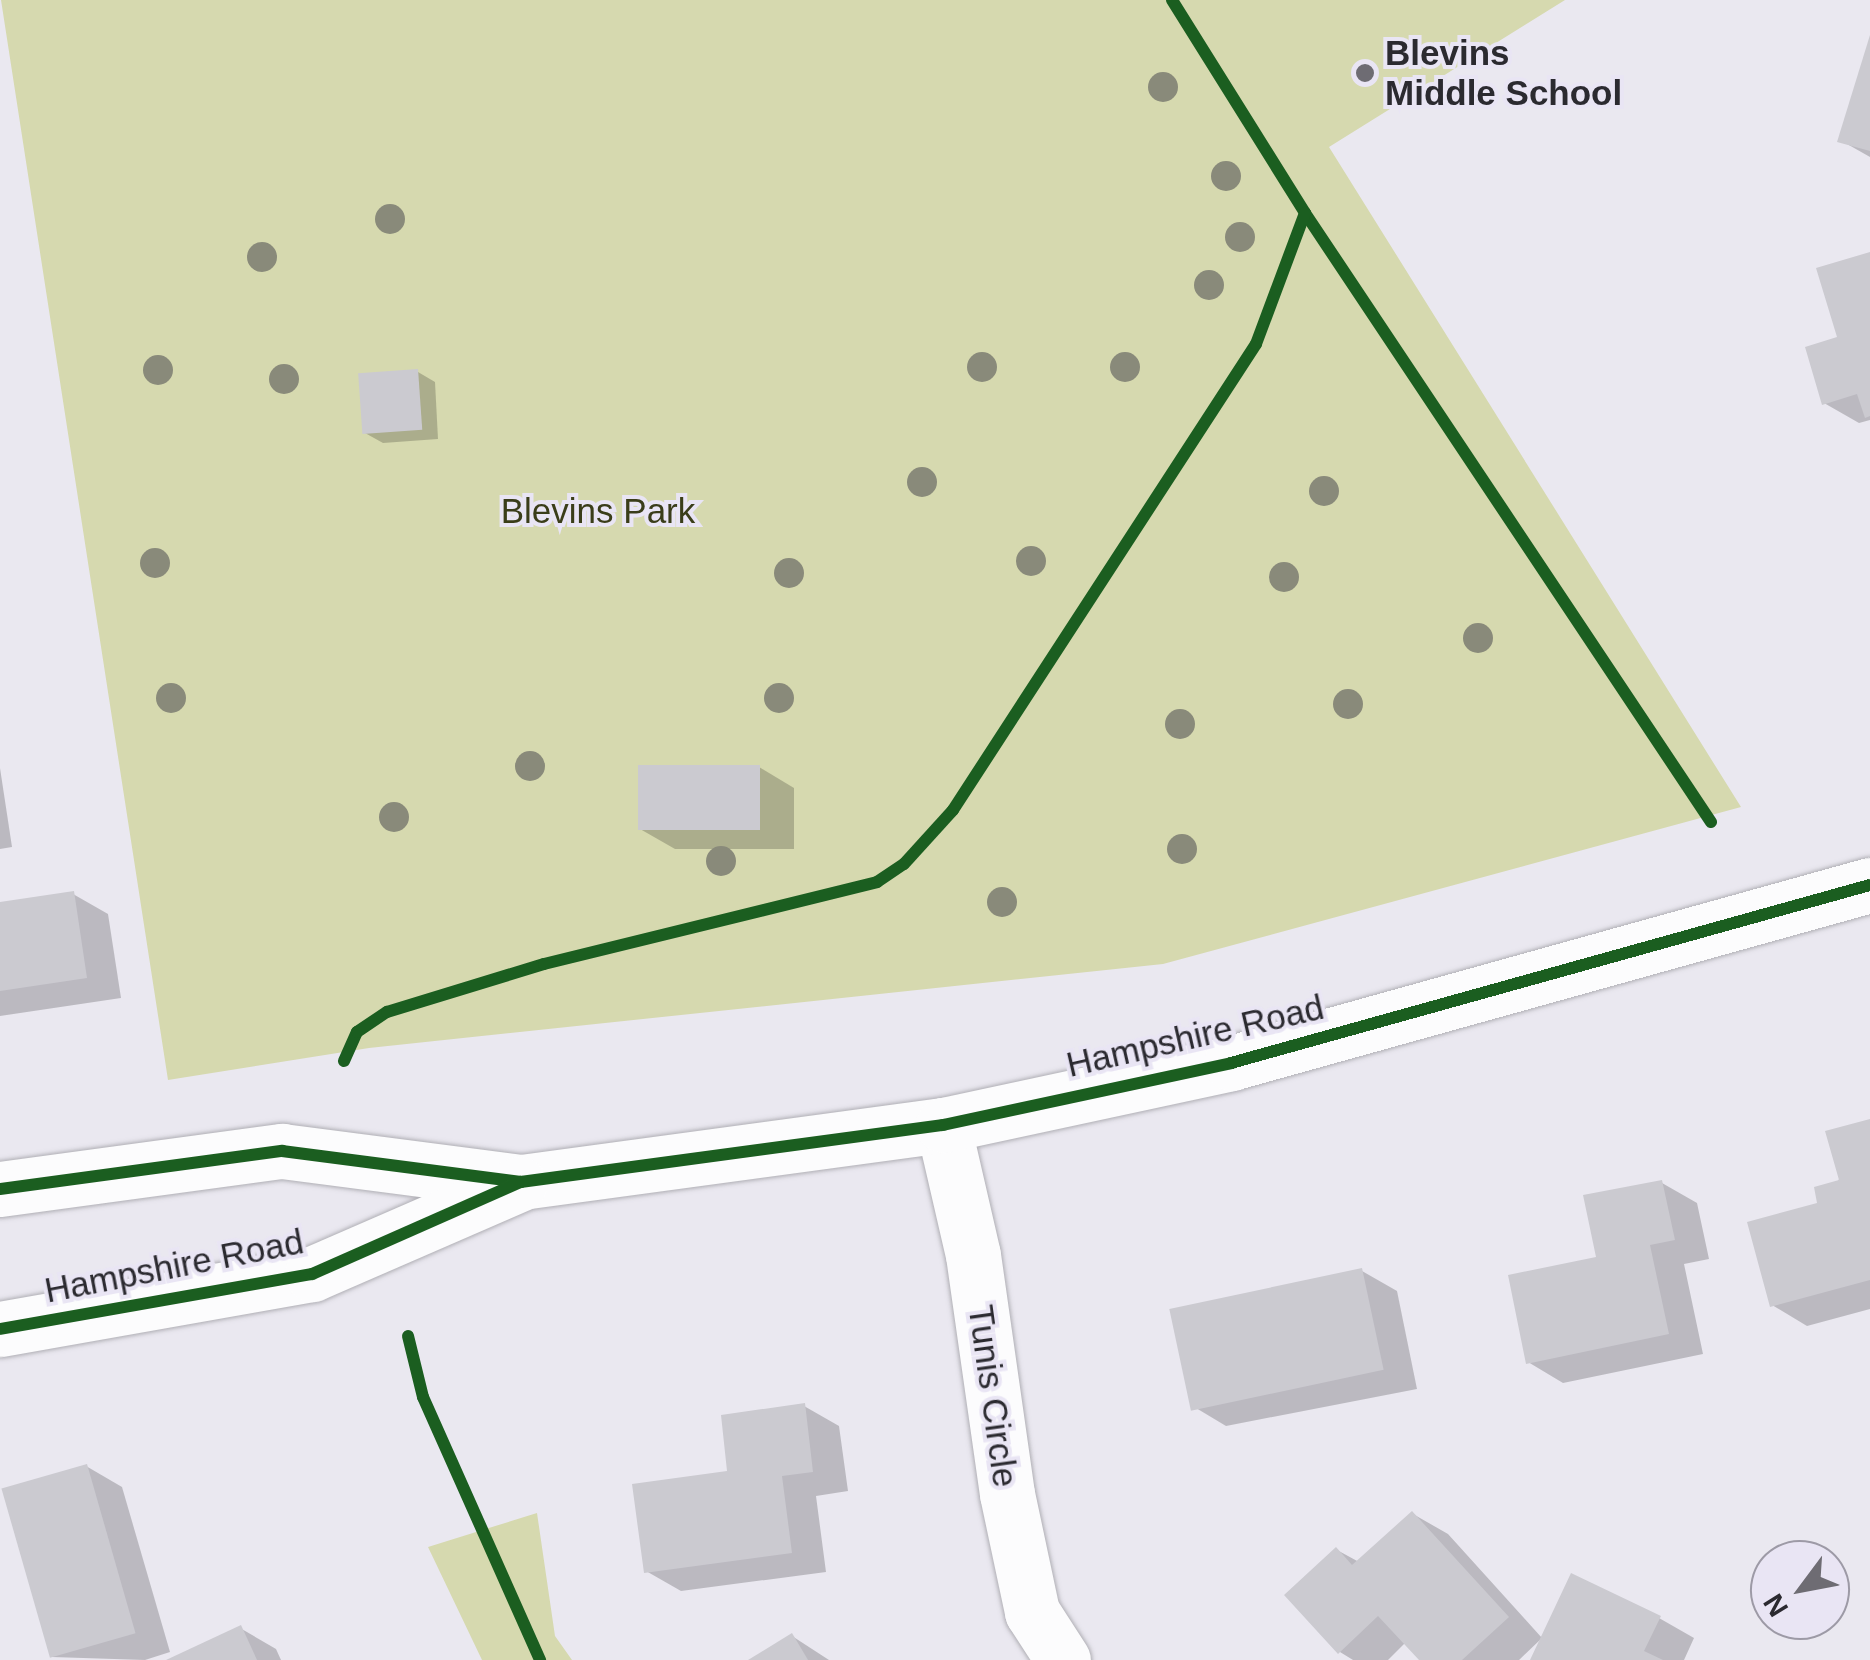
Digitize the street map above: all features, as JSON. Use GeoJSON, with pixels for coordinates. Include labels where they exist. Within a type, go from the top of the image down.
{"type":"FeatureCollection","features":[{"type":"Feature","properties":{"kind":"street","name":"Hampshire Road"},"geometry":{"type":"LineString","coordinates":[[0,1189],[282,1150],[521,1182],[943,1124],[1231,1063],[1870,886]]}},
{"type":"Feature","properties":{"kind":"street","name":"Tunis Circle"},"geometry":{"type":"LineString","coordinates":[[943,1124],[973,1255],[1007,1494],[1032,1612],[1063,1660]]}},
{"type":"Feature","properties":{"kind":"street","name":"Hampshire Road"},"geometry":{"type":"LineString","coordinates":[[0,1330],[312,1274],[521,1182]]}},
{"type":"Feature","properties":{"kind":"green space","name":"Blevins Park"},"geometry":{"type":"Polygon","coordinates":[[[1,0],[1565,0],[1329,147],[1741,807],[1163,964],[369,1048],[168,1080],[1,0]]]}},
{"type":"Feature","properties":{"kind":"green space"},"geometry":{"type":"Polygon","coordinates":[[[537,1513],[555,1636],[572,1660],[482,1660],[428,1547],[537,1513]]]}},
{"type":"Feature","properties":{"kind":"building"},"geometry":{"type":"Polygon","coordinates":[[[1870,35],[1870,151],[1837,142],[1870,35]]]}},
{"type":"Feature","properties":{"kind":"building"},"geometry":{"type":"Polygon","coordinates":[[[1870,252],[1870,416],[1865,418],[1857,394],[1822,405],[1805,347],[1837,337],[1816,268],[1870,252]]]}},
{"type":"Feature","properties":{"kind":"building"},"geometry":{"type":"Polygon","coordinates":[[[418,369],[422,430],[362,434],[358,373],[418,369]]]}},
{"type":"Feature","properties":{"kind":"building"},"geometry":{"type":"Polygon","coordinates":[[[638,765],[760,765],[760,830],[638,830],[638,765]]]}},
{"type":"Feature","properties":{"kind":"building"},"geometry":{"type":"Polygon","coordinates":[[[74,891],[87,978],[0,991],[0,902],[74,891]]]}},
{"type":"Feature","properties":{"kind":"building"},"geometry":{"type":"Polygon","coordinates":[[[1870,1119],[1870,1280],[1770,1307],[1747,1222],[1817,1203],[1814,1187],[1839,1180],[1825,1131],[1870,1119]]]}},
{"type":"Feature","properties":{"kind":"building"},"geometry":{"type":"Polygon","coordinates":[[[1662,1180],[1675,1240],[1650,1245],[1669,1334],[1526,1364],[1508,1275],[1596,1257],[1583,1195],[1662,1180]]]}},
{"type":"Feature","properties":{"kind":"building"},"geometry":{"type":"Polygon","coordinates":[[[1362,1268],[1384,1370],[1191,1411],[1169,1309],[1362,1268]]]}},
{"type":"Feature","properties":{"kind":"building"},"geometry":{"type":"Polygon","coordinates":[[[805,1403],[813,1472],[782,1476],[792,1553],[644,1573],[632,1484],[727,1471],[721,1415],[805,1403]]]}},
{"type":"Feature","properties":{"kind":"building"},"geometry":{"type":"Polygon","coordinates":[[[87,1464],[136,1633],[50,1658],[1,1489],[87,1464]]]}},
{"type":"Feature","properties":{"kind":"building"},"geometry":{"type":"Polygon","coordinates":[[[1412,1511],[1509,1617],[1462,1660],[1419,1660],[1378,1616],[1338,1654],[1284,1595],[1336,1547],[1352,1565],[1412,1511]]]}},
{"type":"Feature","properties":{"kind":"building"},"geometry":{"type":"Polygon","coordinates":[[[1571,1573],[1661,1616],[1644,1651],[1663,1660],[1530,1660],[1571,1573]]]}},
{"type":"Feature","properties":{"kind":"building"},"geometry":{"type":"Polygon","coordinates":[[[241,1625],[257,1660],[166,1660],[241,1625]]]}},
{"type":"Feature","properties":{"kind":"building"},"geometry":{"type":"Polygon","coordinates":[[[792,1633],[808,1660],[748,1660],[792,1633]]]}},
{"type":"Feature","properties":{"kind":"cycle path"},"geometry":{"type":"LineString","coordinates":[[1172,0],[1305,213],[1711,822]]}},
{"type":"Feature","properties":{"kind":"cycle path"},"geometry":{"type":"LineString","coordinates":[[344,1061],[357,1032],[387,1012],[544,964],[877,882],[904,864],[953,810],[1256,344],[1305,213]]}},
{"type":"Feature","properties":{"kind":"cycle path"},"geometry":{"type":"LineString","coordinates":[[0,1189],[282,1151],[521,1182],[943,1125],[1231,1063],[1870,885]]}},
{"type":"Feature","properties":{"kind":"cycle path"},"geometry":{"type":"LineString","coordinates":[[0,1329],[312,1274],[521,1182]]}},
{"type":"Feature","properties":{"kind":"cycle path"},"geometry":{"type":"LineString","coordinates":[[408,1336],[423,1397],[540,1660]]}},
{"type":"Feature","properties":{"kind":"place","name":"Blevins Middle School"},"geometry":{"type":"Point","coordinates":[1365,73]}}]}
